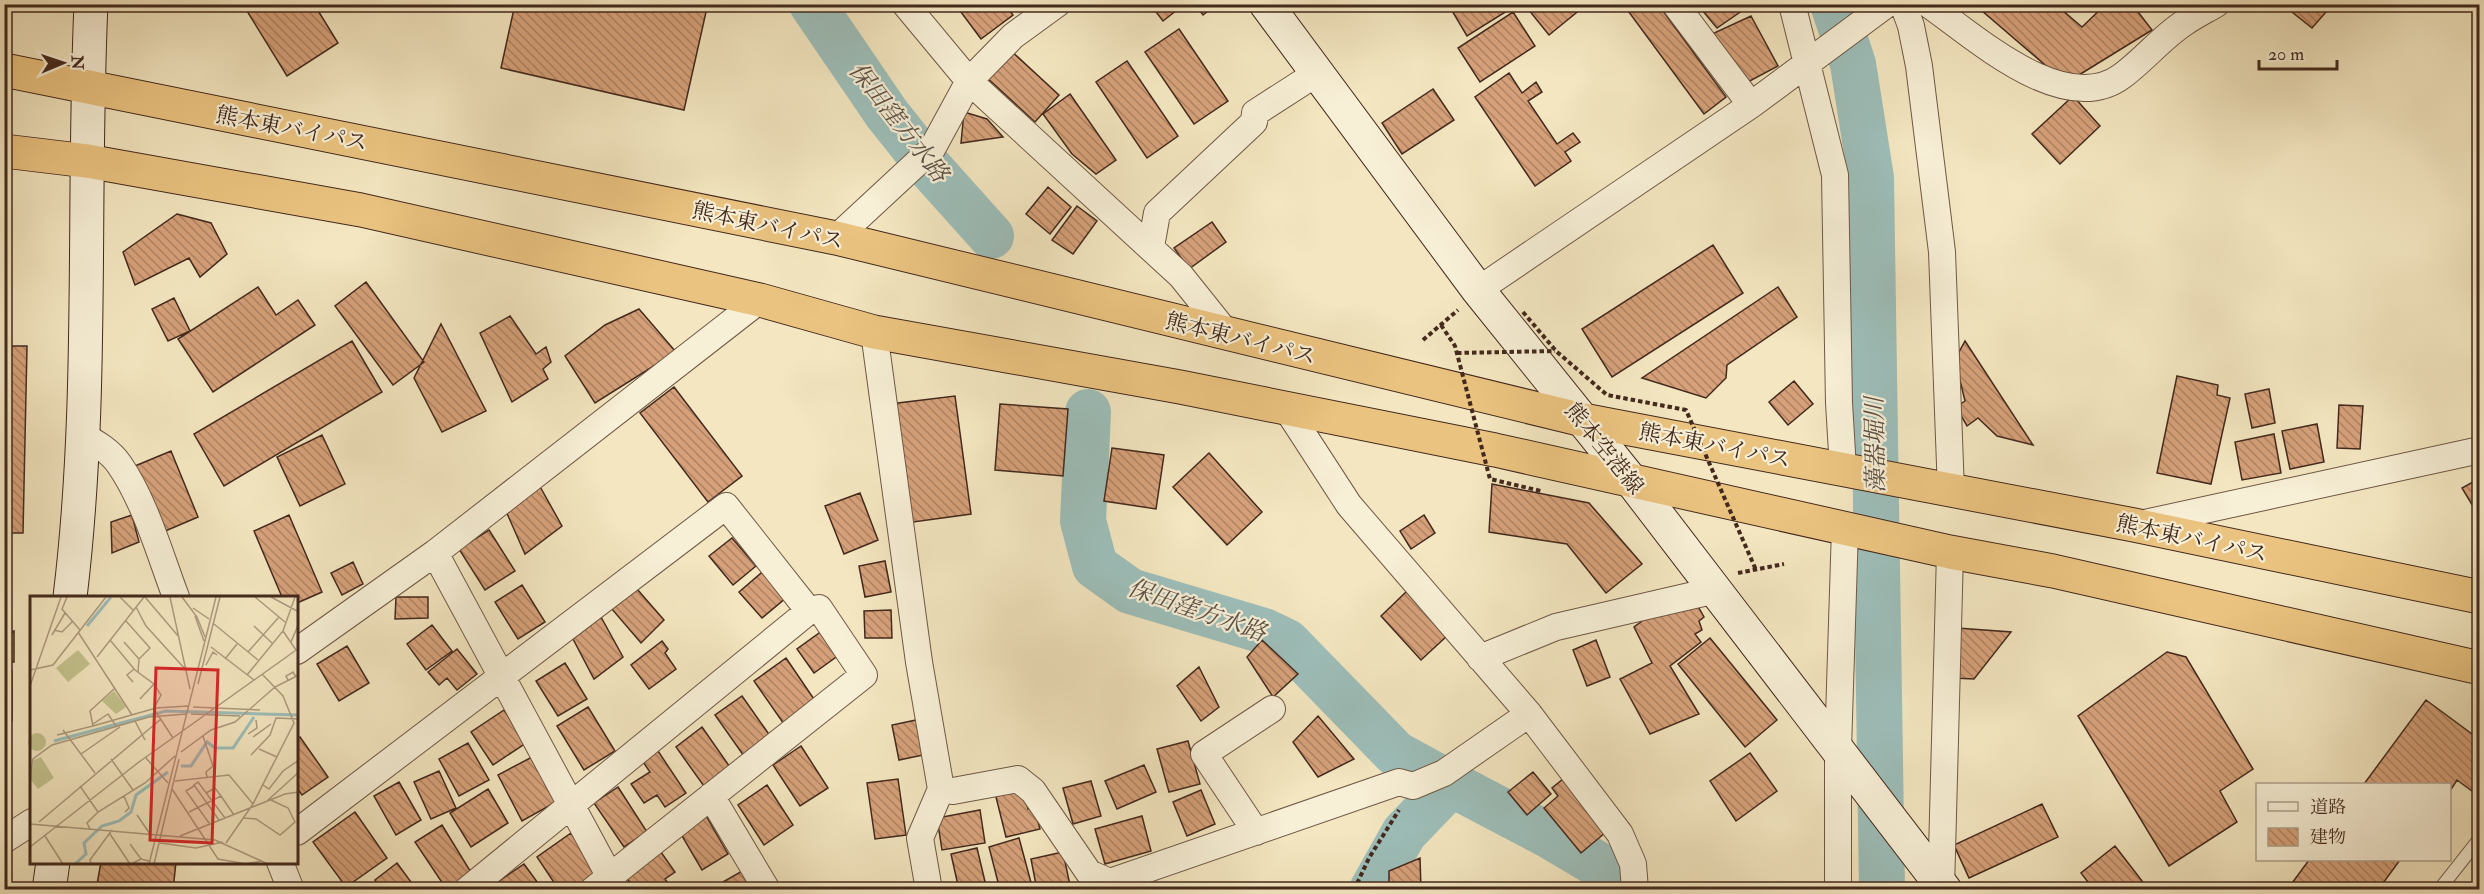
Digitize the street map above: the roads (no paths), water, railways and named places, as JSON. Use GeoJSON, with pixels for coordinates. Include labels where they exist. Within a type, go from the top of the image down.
{"type":"FeatureCollection","features":[{"type":"Feature","properties":{"kind":"highway","name":"熊本東バイパス"},"geometry":{"type":"LineString","coordinates":[[4,70],[836,238],[1229,336],[1582,420],[2134,525],[2480,597]]}},
{"type":"Feature","properties":{"kind":"highway"},"geometry":{"type":"LineString","coordinates":[[4,151],[87,161],[361,210],[760,300],[874,332],[1286,408],[1630,479],[1950,552],[2053,571],[2480,668]]}},
{"type":"Feature","properties":{"kind":"main road"},"geometry":{"type":"LineString","coordinates":[[70,596],[78,528],[82,435],[87,87],[92,4]]}},
{"type":"Feature","properties":{"kind":"main road","name":"熊本空港線"},"geometry":{"type":"LineString","coordinates":[[1266,4],[1317,73],[1468,300],[1582,420],[1630,479],[1726,582],[1844,756],[1939,883]]}},
{"type":"Feature","properties":{"kind":"main road"},"geometry":{"type":"LineString","coordinates":[[49,890],[53,864]]}},
{"type":"Feature","properties":{"kind":"street"},"geometry":{"type":"LineString","coordinates":[[905,4],[969,81],[1181,276],[1229,336]]}},
{"type":"Feature","properties":{"kind":"street"},"geometry":{"type":"LineString","coordinates":[[836,238],[932,149],[969,81],[1013,36],[1057,4]]}},
{"type":"Feature","properties":{"kind":"street"},"geometry":{"type":"LineString","coordinates":[[1675,4],[1751,105]]}},
{"type":"Feature","properties":{"kind":"street"},"geometry":{"type":"LineString","coordinates":[[1792,4],[1812,59],[1834,174],[1839,403],[1843,469]]}},
{"type":"Feature","properties":{"kind":"street"},"geometry":{"type":"LineString","coordinates":[[1908,5],[2031,76],[2062,86],[2098,88],[2120,78],[2183,23],[2216,4]]}},
{"type":"Feature","properties":{"kind":"street"},"geometry":{"type":"LineString","coordinates":[[1468,300],[1751,105],[1812,59],[1908,5]]}},
{"type":"Feature","properties":{"kind":"street"},"geometry":{"type":"LineString","coordinates":[[1908,5],[1919,66],[1942,252],[1951,491]]}},
{"type":"Feature","properties":{"kind":"street"},"geometry":{"type":"LineString","coordinates":[[1150,247],[1157,213],[1254,122],[1255,113],[1317,73]]}},
{"type":"Feature","properties":{"kind":"street"},"geometry":{"type":"LineString","coordinates":[[298,650],[435,553],[760,300]]}},
{"type":"Feature","properties":{"kind":"street"},"geometry":{"type":"LineString","coordinates":[[874,332],[919,662],[941,789],[920,838],[929,890]]}},
{"type":"Feature","properties":{"kind":"street"},"geometry":{"type":"LineString","coordinates":[[1286,408],[1349,505],[1529,714],[1620,834],[1633,864],[1635,890]]}},
{"type":"Feature","properties":{"kind":"street"},"geometry":{"type":"LineString","coordinates":[[82,435],[100,445],[118,462],[133,489],[176,596]]}},
{"type":"Feature","properties":{"kind":"street"},"geometry":{"type":"LineString","coordinates":[[2134,525],[2477,448]]}},
{"type":"Feature","properties":{"kind":"street"},"geometry":{"type":"LineString","coordinates":[[298,831],[503,678],[726,506],[809,611]]}},
{"type":"Feature","properties":{"kind":"street"},"geometry":{"type":"LineString","coordinates":[[1838,890],[1844,756],[1845,528]]}},
{"type":"Feature","properties":{"kind":"street"},"geometry":{"type":"LineString","coordinates":[[1939,883],[1950,552]]}},
{"type":"Feature","properties":{"kind":"street"},"geometry":{"type":"LineString","coordinates":[[435,553],[572,806],[607,885],[711,796],[864,675],[819,608],[809,611],[572,806],[467,890]]}},
{"type":"Feature","properties":{"kind":"street"},"geometry":{"type":"LineString","coordinates":[[1480,657],[1556,627],[1726,582]]}},
{"type":"Feature","properties":{"kind":"street"},"geometry":{"type":"LineString","coordinates":[[1256,832],[1204,754],[1272,709]]}},
{"type":"Feature","properties":{"kind":"street"},"geometry":{"type":"LineString","coordinates":[[941,789],[953,791],[1018,779],[1033,791],[1089,873],[1110,882],[1399,782],[1413,786],[1444,773],[1529,714]]}},
{"type":"Feature","properties":{"kind":"street"},"geometry":{"type":"LineString","coordinates":[[711,796],[767,890]]}},
{"type":"Feature","properties":{"kind":"street"},"geometry":{"type":"LineString","coordinates":[[4,840],[30,823]]}},
{"type":"Feature","properties":{"kind":"street"},"geometry":{"type":"LineString","coordinates":[[281,864],[291,890]]}},
{"type":"Feature","properties":{"kind":"lane"},"geometry":{"type":"LineString","coordinates":[[2439,890],[2480,838]]}},
{"type":"Feature","properties":{"kind":"waterway","name":"保田窪方水路"},"geometry":{"type":"LineString","coordinates":[[812,4],[887,114],[930,168],[991,236]]}},
{"type":"Feature","properties":{"kind":"waterway","name":"藻器堀川"},"geometry":{"type":"LineString","coordinates":[[1833,4],[1853,64],[1871,178],[1882,890]]}},
{"type":"Feature","properties":{"kind":"waterway","name":"保田窪方水路"},"geometry":{"type":"LineString","coordinates":[[1088,412],[1083,521],[1095,566],[1130,591],[1264,631],[1287,642],[1396,754],[1451,784],[1404,833],[1372,890]]}},
{"type":"Feature","properties":{"kind":"waterway"},"geometry":{"type":"LineString","coordinates":[[1451,784],[1550,836],[1614,874]]}}]}
